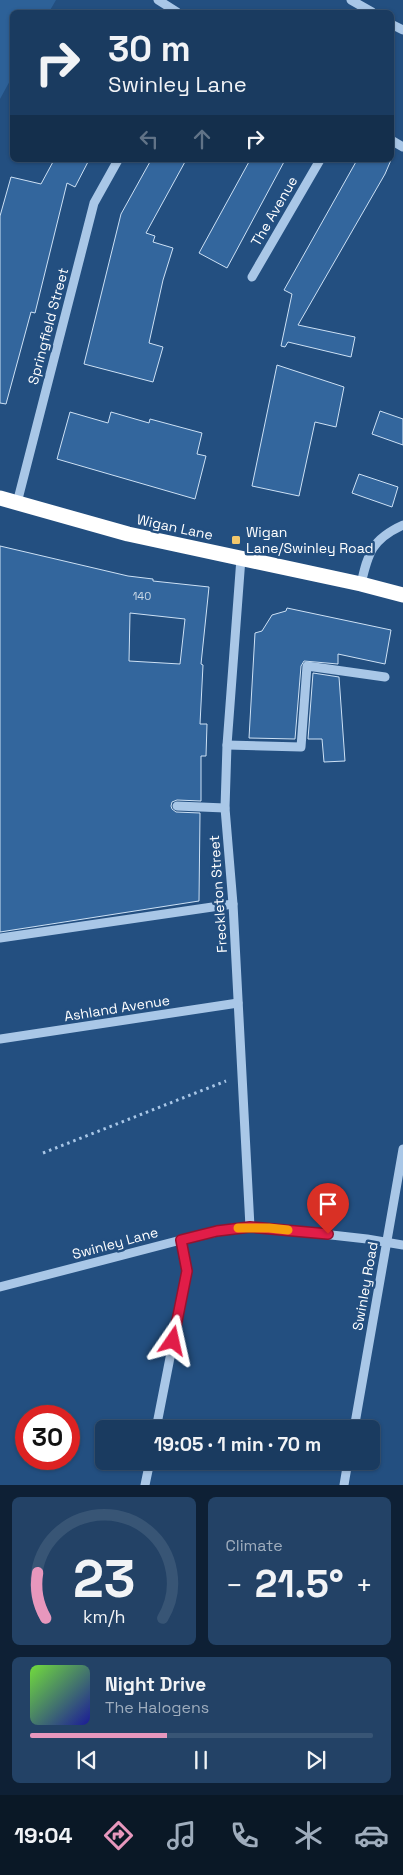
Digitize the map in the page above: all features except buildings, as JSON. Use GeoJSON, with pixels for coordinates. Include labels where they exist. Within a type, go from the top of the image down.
{"type":"FeatureCollection","features":[{"type":"Feature","properties":{"kind":"highway","name":"Wigan Lane"},"geometry":{"type":"LineString","coordinates":[[0,498],[128,534],[361,584],[403,595]]}},
{"type":"Feature","properties":{"kind":"street"},"geometry":{"type":"LineString","coordinates":[[158,0],[174,10]]}},
{"type":"Feature","properties":{"kind":"street"},"geometry":{"type":"LineString","coordinates":[[351,0],[368,10]]}},
{"type":"Feature","properties":{"kind":"street","name":"Springfield Street"},"geometry":{"type":"LineString","coordinates":[[17,503],[94,203],[117,162]]}},
{"type":"Feature","properties":{"kind":"street","name":"The Avenue"},"geometry":{"type":"LineString","coordinates":[[252,277],[319,162]]}},
{"type":"Feature","properties":{"kind":"street"},"geometry":{"type":"LineString","coordinates":[[361,584],[369,554],[379,539],[403,525]]}},
{"type":"Feature","properties":{"kind":"street","name":"Freckleton Street"},"geometry":{"type":"LineString","coordinates":[[241,558],[227,745],[226,808],[250,1227]]}},
{"type":"Feature","properties":{"kind":"street"},"geometry":{"type":"LineString","coordinates":[[227,745],[301,747],[307,666],[385,677]]}},
{"type":"Feature","properties":{"kind":"street"},"geometry":{"type":"LineString","coordinates":[[177,806],[226,808]]}},
{"type":"Feature","properties":{"kind":"street"},"geometry":{"type":"LineString","coordinates":[[0,938],[233,904]]}},
{"type":"Feature","properties":{"kind":"street","name":"Ashland Avenue"},"geometry":{"type":"LineString","coordinates":[[0,1039],[238,1003]]}},
{"type":"Feature","properties":{"kind":"street","name":"Swinley Road"},"geometry":{"type":"LineString","coordinates":[[356,1420],[403,1149]]}},
{"type":"Feature","properties":{"kind":"street","name":"Swinley Lane"},"geometry":{"type":"LineString","coordinates":[[0,1287],[217,1231],[250,1227],[403,1245]]}},
{"type":"Feature","properties":{"kind":"street"},"geometry":{"type":"LineString","coordinates":[[158,1420],[187,1271],[181,1240]]}},
{"type":"Feature","properties":{"kind":"street"},"geometry":{"type":"LineString","coordinates":[[145,1485],[148,1470]]}},
{"type":"Feature","properties":{"kind":"street"},"geometry":{"type":"LineString","coordinates":[[344,1485],[346,1470]]}},
{"type":"Feature","properties":{"kind":"path"},"geometry":{"type":"LineString","coordinates":[[43,1153],[242,1074]]}},
{"type":"Feature","properties":{"kind":"shaded area"},"geometry":{"type":"Polygon","coordinates":[[[0,0],[56,0],[50,10],[10,10],[10,81],[0,99],[0,0]]]}},
{"type":"Feature","properties":{"kind":"slow traffic"},"geometry":{"type":"LineString","coordinates":[[238,1228],[288,1230]]}},
{"type":"Feature","properties":{"kind":"place","name":"Wigan Lane/Swinley Road"},"geometry":{"type":"Point","coordinates":[236,540]}},
{"type":"Feature","properties":{"kind":"route"},"geometry":{"type":"LineString","coordinates":[[173,1341],[187,1271],[181,1240],[217,1231],[250,1227],[328,1234]]}}]}
